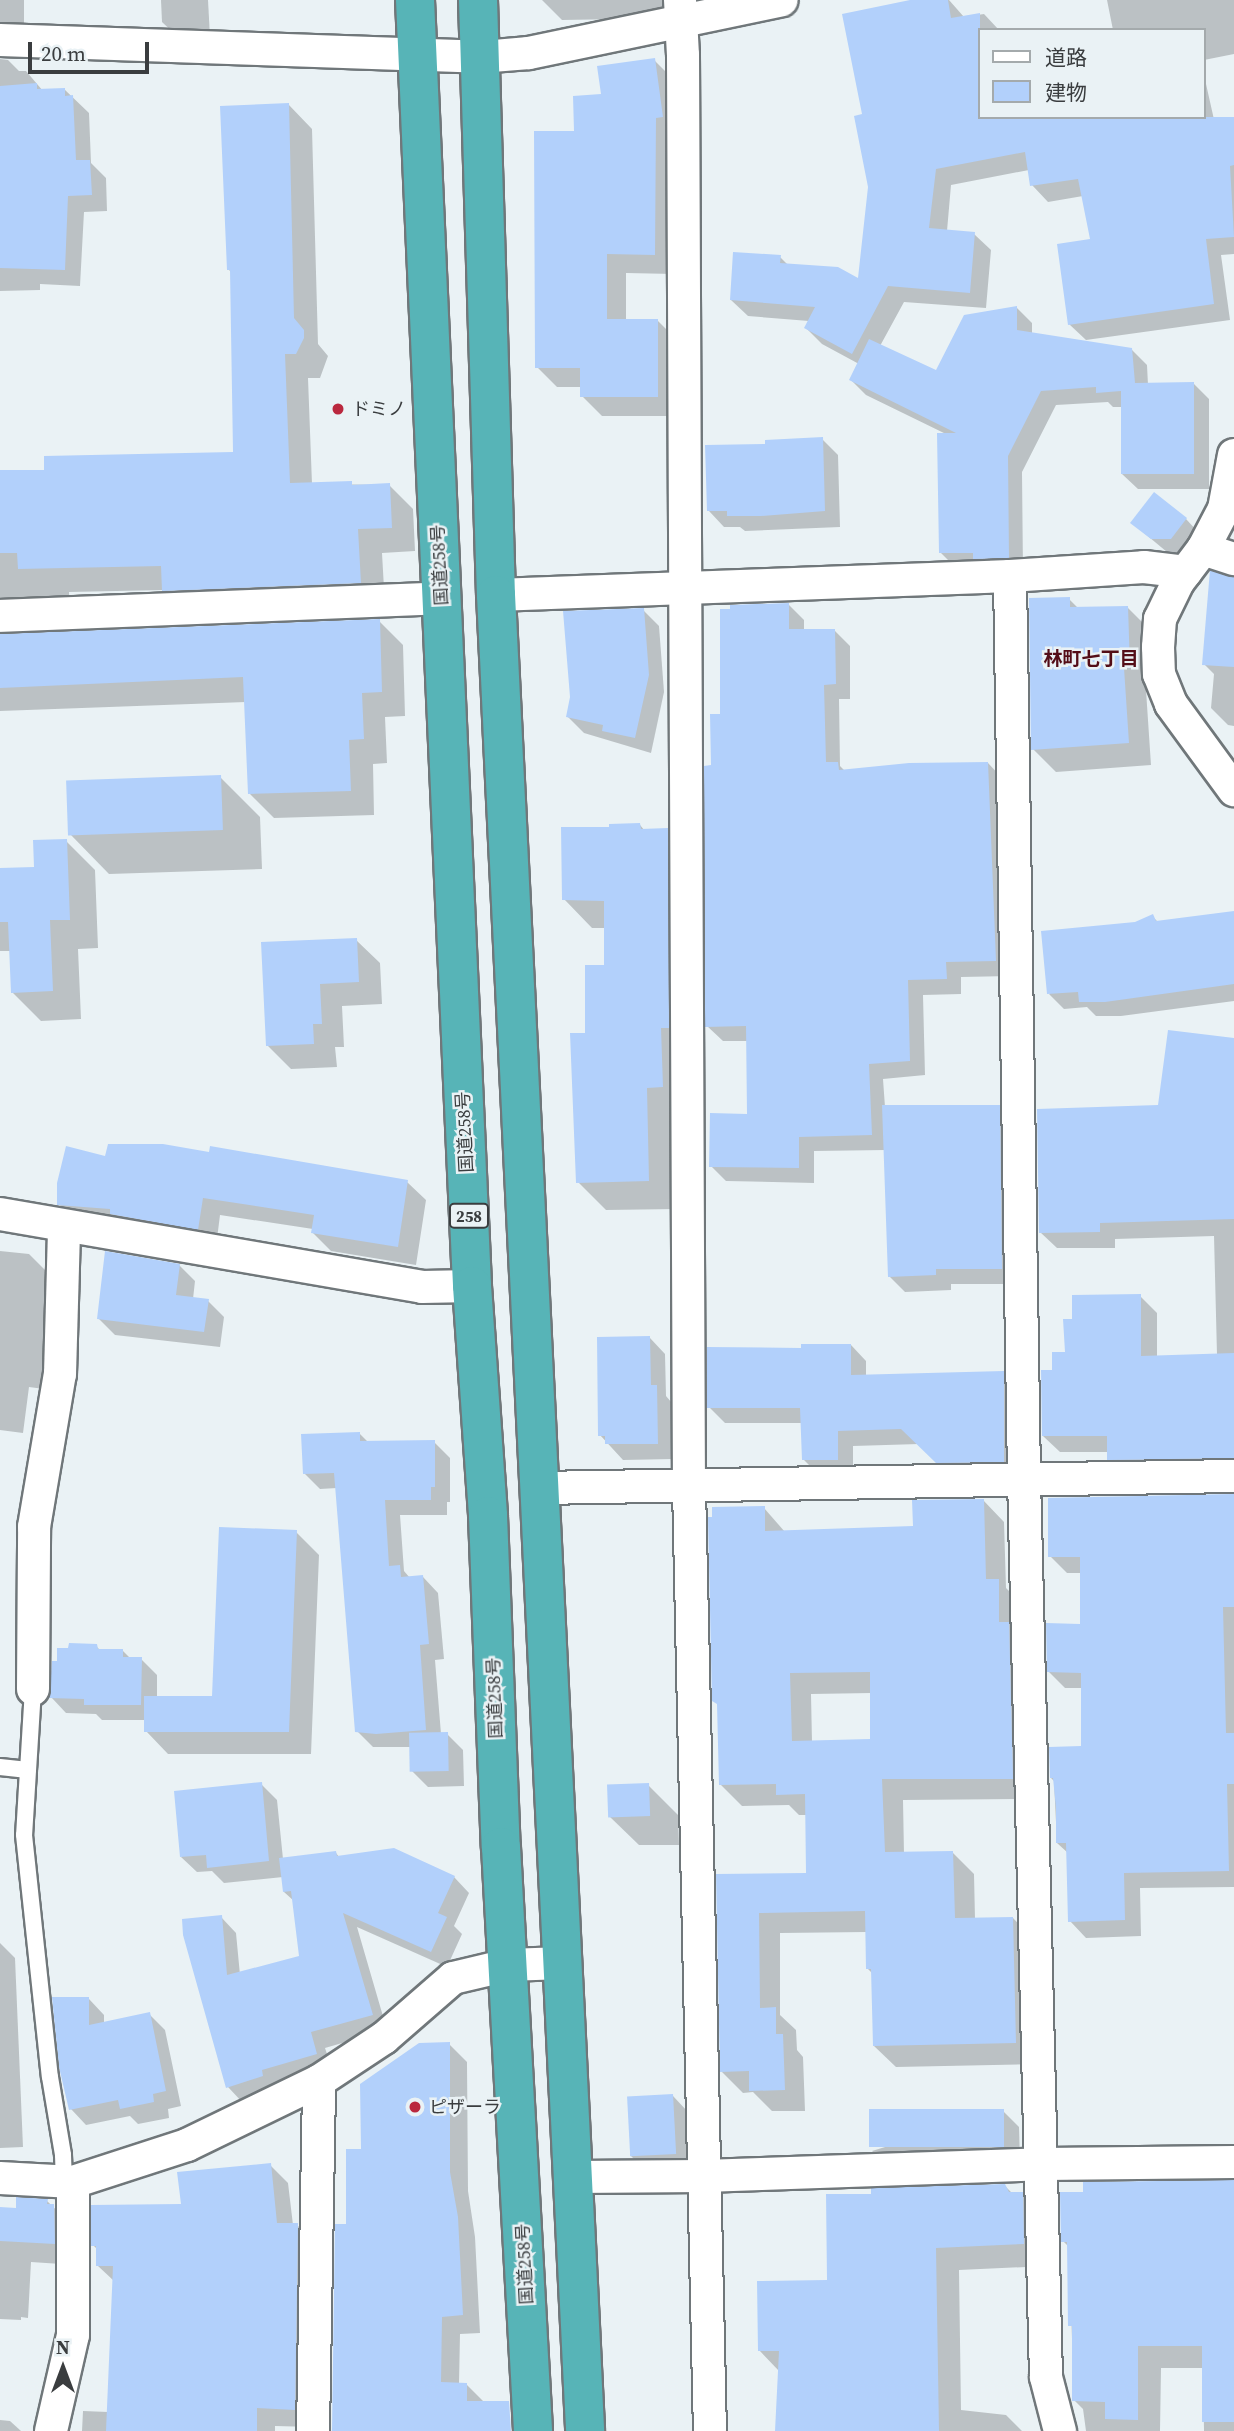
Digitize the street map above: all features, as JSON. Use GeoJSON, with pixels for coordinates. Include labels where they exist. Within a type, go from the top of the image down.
{"type":"FeatureCollection","features":[{"type":"Feature","properties":{"kind":"highway","name":"国道258号"},"geometry":{"type":"LineString","coordinates":[[415,0],[472,1286],[488,1516],[533,2431]]}},
{"type":"Feature","properties":{"kind":"highway"},"geometry":{"type":"LineString","coordinates":[[478,0],[496,595],[586,2431]]}},
{"type":"Feature","properties":{"kind":"street"},"geometry":{"type":"LineString","coordinates":[[0,40],[480,57],[529,53],[681,12],[782,0]]}},
{"type":"Feature","properties":{"kind":"street"},"geometry":{"type":"LineString","coordinates":[[681,12],[689,1488],[710,2431]]}},
{"type":"Feature","properties":{"kind":"street"},"geometry":{"type":"LineString","coordinates":[[1234,455],[1224,509],[1160,619],[1159,674],[1171,704],[1234,790]]}},
{"type":"Feature","properties":{"kind":"street"},"geometry":{"type":"LineString","coordinates":[[496,595],[1010,576],[1234,559]]}},
{"type":"Feature","properties":{"kind":"street"},"geometry":{"type":"LineString","coordinates":[[1010,576],[1024,1478],[1046,2377],[1060,2431]]}},
{"type":"Feature","properties":{"kind":"street"},"geometry":{"type":"LineString","coordinates":[[0,616],[442,598]]}},
{"type":"Feature","properties":{"kind":"street"},"geometry":{"type":"LineString","coordinates":[[0,1214],[422,1287],[472,1286]]}},
{"type":"Feature","properties":{"kind":"street"},"geometry":{"type":"LineString","coordinates":[[33,1689],[34,1527],[60,1374],[64,1227]]}},
{"type":"Feature","properties":{"kind":"street"},"geometry":{"type":"LineString","coordinates":[[540,1488],[689,1488],[1024,1478],[1234,1476]]}},
{"type":"Feature","properties":{"kind":"street"},"geometry":{"type":"LineString","coordinates":[[0,2178],[69,2182],[187,2145],[319,2081],[384,2038],[453,1978],[508,1965],[563,1963]]}},
{"type":"Feature","properties":{"kind":"street"},"geometry":{"type":"LineString","coordinates":[[313,2431],[319,2081]]}},
{"type":"Feature","properties":{"kind":"street"},"geometry":{"type":"LineString","coordinates":[[574,2177],[704,2176],[1042,2164],[1234,2162]]}},
{"type":"Feature","properties":{"kind":"street"},"geometry":{"type":"LineString","coordinates":[[51,2431],[73,2335],[69,2182]]}},
{"type":"Feature","properties":{"kind":"lane"},"geometry":{"type":"LineString","coordinates":[[33,1689],[24,1835],[50,2077],[69,2182]]}},
{"type":"Feature","properties":{"kind":"lane"},"geometry":{"type":"LineString","coordinates":[[0,1767],[28,1770]]}},
{"type":"Feature","properties":{"kind":"building"},"geometry":{"type":"Polygon","coordinates":[[[910,0],[948,0],[951,18],[980,13],[978,119],[1234,117],[1234,165],[1230,166],[1234,237],[1206,239],[1214,304],[1068,325],[1057,244],[1090,239],[1078,179],[1030,186],[1025,152],[936,169],[929,228],[975,232],[970,293],[888,286],[852,354],[804,328],[815,307],[730,300],[733,252],[781,255],[780,263],[838,267],[858,278],[868,187],[854,116],[862,114],[842,14],[910,0]]]}},
{"type":"Feature","properties":{"kind":"building"},"geometry":{"type":"Polygon","coordinates":[[[655,58],[663,117],[656,118],[655,255],[607,254],[607,319],[658,319],[658,397],[580,397],[580,368],[535,368],[534,131],[574,131],[573,96],[601,94],[597,66],[655,58]]]}},
{"type":"Feature","properties":{"kind":"building"},"geometry":{"type":"Polygon","coordinates":[[[37,83],[37,89],[65,88],[65,96],[73,95],[76,160],[90,160],[92,195],[68,196],[65,270],[0,268],[0,86],[37,83]]]}},
{"type":"Feature","properties":{"kind":"building"},"geometry":{"type":"Polygon","coordinates":[[[289,103],[294,318],[304,330],[304,338],[296,354],[285,354],[290,483],[390,483],[392,528],[358,529],[361,583],[162,591],[161,566],[18,569],[17,553],[0,553],[0,470],[44,470],[44,456],[233,452],[230,270],[227,270],[220,106],[289,103]]]}},
{"type":"Feature","properties":{"kind":"building"},"geometry":{"type":"Polygon","coordinates":[[[1017,306],[1017,330],[1132,348],[1135,383],[1194,382],[1194,474],[1121,474],[1121,391],[1096,393],[1096,387],[1041,391],[1008,456],[1009,558],[973,559],[973,553],[939,553],[937,433],[956,433],[849,380],[869,339],[936,370],[964,315],[1017,306]]]}},
{"type":"Feature","properties":{"kind":"building"},"geometry":{"type":"Polygon","coordinates":[[[823,437],[825,511],[727,516],[727,511],[707,511],[705,445],[765,444],[765,440],[823,437]]]}},
{"type":"Feature","properties":{"kind":"building"},"geometry":{"type":"Polygon","coordinates":[[[1154,492],[1187,518],[1171,539],[1151,539],[1130,523],[1154,492]]]}},
{"type":"Feature","properties":{"kind":"building"},"geometry":{"type":"Polygon","coordinates":[[[1210,570],[1234,577],[1234,667],[1202,665],[1210,570]]]}},
{"type":"Feature","properties":{"kind":"building"},"geometry":{"type":"Polygon","coordinates":[[[1070,597],[1070,607],[1128,606],[1130,668],[1124,668],[1129,743],[1031,750],[1029,598],[1070,597]]]}},
{"type":"Feature","properties":{"kind":"building"},"geometry":{"type":"Polygon","coordinates":[[[789,603],[789,629],[835,629],[836,684],[824,685],[826,762],[838,762],[839,770],[909,763],[988,762],[996,961],[946,962],[947,979],[908,980],[910,1061],[869,1064],[872,1135],[799,1137],[799,1168],[709,1167],[710,1113],[747,1114],[746,1026],[705,1027],[704,766],[711,765],[710,714],[720,714],[720,609],[730,609],[730,605],[789,603]]]}},
{"type":"Feature","properties":{"kind":"building"},"geometry":{"type":"Polygon","coordinates":[[[644,608],[649,675],[635,738],[602,731],[603,725],[566,717],[570,697],[563,611],[644,608]]]}},
{"type":"Feature","properties":{"kind":"building"},"geometry":{"type":"Polygon","coordinates":[[[380,619],[382,692],[362,693],[364,739],[349,740],[351,791],[248,794],[243,677],[0,688],[0,634],[380,619]]]}},
{"type":"Feature","properties":{"kind":"building"},"geometry":{"type":"Polygon","coordinates":[[[221,775],[223,830],[68,835],[66,780],[221,775]]]}},
{"type":"Feature","properties":{"kind":"building"},"geometry":{"type":"Polygon","coordinates":[[[640,823],[641,829],[668,828],[669,1028],[661,1028],[663,1087],[647,1088],[649,1181],[576,1183],[570,1033],[585,1033],[585,965],[604,965],[604,901],[562,900],[561,827],[609,827],[609,824],[640,823]]]}},
{"type":"Feature","properties":{"kind":"building"},"geometry":{"type":"Polygon","coordinates":[[[67,839],[70,920],[50,920],[53,991],[11,993],[8,922],[0,922],[0,868],[34,867],[33,840],[67,839]]]}},
{"type":"Feature","properties":{"kind":"building"},"geometry":{"type":"Polygon","coordinates":[[[1234,911],[1234,984],[1105,1002],[1079,1002],[1078,992],[1047,994],[1041,931],[1135,922],[1153,914],[1156,921],[1234,911]]]}},
{"type":"Feature","properties":{"kind":"building"},"geometry":{"type":"Polygon","coordinates":[[[357,938],[359,982],[320,984],[322,1024],[313,1024],[314,1044],[266,1046],[261,942],[357,938]]]}},
{"type":"Feature","properties":{"kind":"building"},"geometry":{"type":"Polygon","coordinates":[[[1168,1030],[1234,1038],[1234,1219],[1100,1223],[1100,1232],[1039,1233],[1037,1109],[1158,1105],[1168,1030]]]}},
{"type":"Feature","properties":{"kind":"building"},"geometry":{"type":"Polygon","coordinates":[[[882,1105],[1000,1105],[1002,1269],[936,1269],[936,1275],[888,1277],[882,1105]]]}},
{"type":"Feature","properties":{"kind":"building"},"geometry":{"type":"Polygon","coordinates":[[[108,1144],[163,1144],[209,1152],[210,1146],[408,1180],[398,1247],[311,1233],[314,1215],[203,1198],[198,1230],[110,1214],[110,1209],[57,1205],[57,1183],[66,1146],[105,1156],[108,1144]]]}},
{"type":"Feature","properties":{"kind":"building"},"geometry":{"type":"Polygon","coordinates":[[[105,1251],[180,1264],[176,1295],[209,1299],[204,1332],[97,1319],[105,1251]]]}},
{"type":"Feature","properties":{"kind":"building"},"geometry":{"type":"Polygon","coordinates":[[[1141,1294],[1141,1356],[1234,1353],[1234,1458],[1107,1460],[1107,1436],[1042,1436],[1041,1370],[1052,1370],[1052,1352],[1065,1352],[1063,1319],[1072,1319],[1072,1295],[1141,1294]]]}},
{"type":"Feature","properties":{"kind":"building"},"geometry":{"type":"Polygon","coordinates":[[[650,1336],[651,1385],[657,1385],[658,1444],[605,1444],[605,1436],[598,1436],[597,1337],[650,1336]]]}},
{"type":"Feature","properties":{"kind":"building"},"geometry":{"type":"Polygon","coordinates":[[[801,1344],[851,1344],[851,1375],[1004,1371],[1004,1462],[936,1463],[901,1429],[838,1431],[838,1460],[802,1460],[800,1408],[707,1408],[707,1347],[801,1348],[801,1344]]]}},
{"type":"Feature","properties":{"kind":"building"},"geometry":{"type":"Polygon","coordinates":[[[360,1432],[360,1441],[435,1440],[435,1487],[431,1487],[431,1500],[385,1500],[389,1566],[400,1565],[401,1577],[423,1575],[429,1644],[420,1645],[426,1730],[376,1734],[355,1732],[334,1473],[303,1474],[301,1434],[360,1432]]]}},
{"type":"Feature","properties":{"kind":"building"},"geometry":{"type":"Polygon","coordinates":[[[1234,1494],[1234,1607],[1223,1607],[1226,1733],[1234,1733],[1234,1784],[1227,1784],[1229,1871],[1124,1873],[1125,1920],[1068,1922],[1066,1843],[1056,1843],[1056,1808],[1053,1778],[1050,1778],[1049,1747],[1081,1746],[1081,1673],[1047,1672],[1046,1623],[1080,1624],[1080,1557],[1048,1557],[1048,1498],[1234,1494]]]}},
{"type":"Feature","properties":{"kind":"building"},"geometry":{"type":"Polygon","coordinates":[[[984,1499],[986,1579],[999,1579],[999,1622],[1009,1622],[1013,1779],[882,1779],[885,1852],[953,1851],[955,1918],[1013,1917],[1016,2043],[873,2046],[871,1969],[866,1969],[865,1911],[759,1913],[760,2008],[776,2007],[776,2034],[783,2034],[785,2090],[749,2091],[749,2071],[720,2072],[716,1874],[806,1873],[805,1794],[776,1795],[776,1784],[719,1785],[717,1704],[712,1701],[708,1517],[712,1517],[712,1507],[765,1506],[765,1531],[913,1526],[912,1500],[984,1499]],[[870,1672],[790,1673],[792,1741],[870,1739],[870,1672]]]}},
{"type":"Feature","properties":{"kind":"building"},"geometry":{"type":"Polygon","coordinates":[[[219,1527],[297,1530],[289,1732],[144,1732],[144,1696],[212,1696],[219,1527]]]}},
{"type":"Feature","properties":{"kind":"building"},"geometry":{"type":"Polygon","coordinates":[[[69,1643],[97,1644],[98,1649],[123,1649],[123,1657],[142,1657],[141,1705],[84,1705],[84,1699],[49,1698],[52,1661],[57,1661],[57,1648],[68,1648],[69,1643]]]}},
{"type":"Feature","properties":{"kind":"building"},"geometry":{"type":"Polygon","coordinates":[[[448,1732],[449,1771],[410,1772],[409,1733],[448,1732]]]}},
{"type":"Feature","properties":{"kind":"building"},"geometry":{"type":"Polygon","coordinates":[[[262,1782],[269,1861],[207,1868],[206,1855],[180,1857],[174,1791],[262,1782]]]}},
{"type":"Feature","properties":{"kind":"building"},"geometry":{"type":"Polygon","coordinates":[[[649,1783],[650,1816],[608,1817],[607,1784],[649,1783]]]}},
{"type":"Feature","properties":{"kind":"building"},"geometry":{"type":"Polygon","coordinates":[[[394,1848],[455,1876],[438,1913],[447,1917],[431,1952],[343,1913],[373,2015],[311,2032],[317,2054],[262,2070],[263,2076],[226,2088],[183,1935],[182,1919],[222,1915],[227,1975],[299,1956],[291,1891],[283,1892],[279,1858],[336,1851],[337,1856],[394,1848]]]}},
{"type":"Feature","properties":{"kind":"building"},"geometry":{"type":"Polygon","coordinates":[[[52,1997],[89,1997],[89,2025],[150,2012],[166,2091],[153,2094],[154,2102],[120,2109],[118,2100],[69,2110],[59,2067],[52,1997]]]}},
{"type":"Feature","properties":{"kind":"building"},"geometry":{"type":"Polygon","coordinates":[[[450,2042],[450,2172],[458,2217],[463,2315],[442,2317],[441,2382],[467,2383],[467,2401],[509,2401],[511,2431],[332,2431],[335,2224],[346,2224],[346,2149],[361,2149],[360,2084],[419,2043],[450,2042]]]}},
{"type":"Feature","properties":{"kind":"building"},"geometry":{"type":"Polygon","coordinates":[[[673,2094],[676,2154],[630,2156],[627,2096],[673,2094]]]}},
{"type":"Feature","properties":{"kind":"building"},"geometry":{"type":"Polygon","coordinates":[[[869,2109],[1004,2109],[1004,2147],[869,2147],[869,2109]]]}},
{"type":"Feature","properties":{"kind":"building"},"geometry":{"type":"Polygon","coordinates":[[[271,2163],[277,2223],[298,2223],[295,2410],[257,2408],[257,2431],[106,2431],[113,2266],[96,2266],[96,2246],[91,2246],[91,2205],[181,2204],[177,2172],[271,2163]]]}},
{"type":"Feature","properties":{"kind":"building"},"geometry":{"type":"Polygon","coordinates":[[[1234,2180],[1234,2422],[1202,2422],[1202,2346],[1138,2346],[1138,2420],[1105,2419],[1105,2402],[1072,2401],[1072,2326],[1068,2326],[1067,2242],[1061,2242],[1060,2192],[1083,2192],[1083,2182],[1234,2180]]]}},
{"type":"Feature","properties":{"kind":"building"},"geometry":{"type":"Polygon","coordinates":[[[1005,2184],[1009,2192],[1023,2192],[1024,2244],[936,2248],[939,2431],[775,2431],[779,2351],[758,2351],[757,2281],[827,2280],[826,2194],[871,2194],[871,2188],[1005,2184]]]}},
{"type":"Feature","properties":{"kind":"building"},"geometry":{"type":"Polygon","coordinates":[[[16,2197],[48,2199],[47,2204],[54,2204],[55,2244],[0,2241],[0,2207],[16,2208],[16,2197]]]}},
{"type":"Feature","properties":{"kind":"place","name":"ドミノ"},"geometry":{"type":"Point","coordinates":[338,409]}},
{"type":"Feature","properties":{"kind":"place","name":"ピザーラ"},"geometry":{"type":"Point","coordinates":[415,2107]}},
{"type":"Feature","properties":{"kind":"district","name":"林町七丁目"},"geometry":{"type":"Point","coordinates":[1091,659]}}]}
